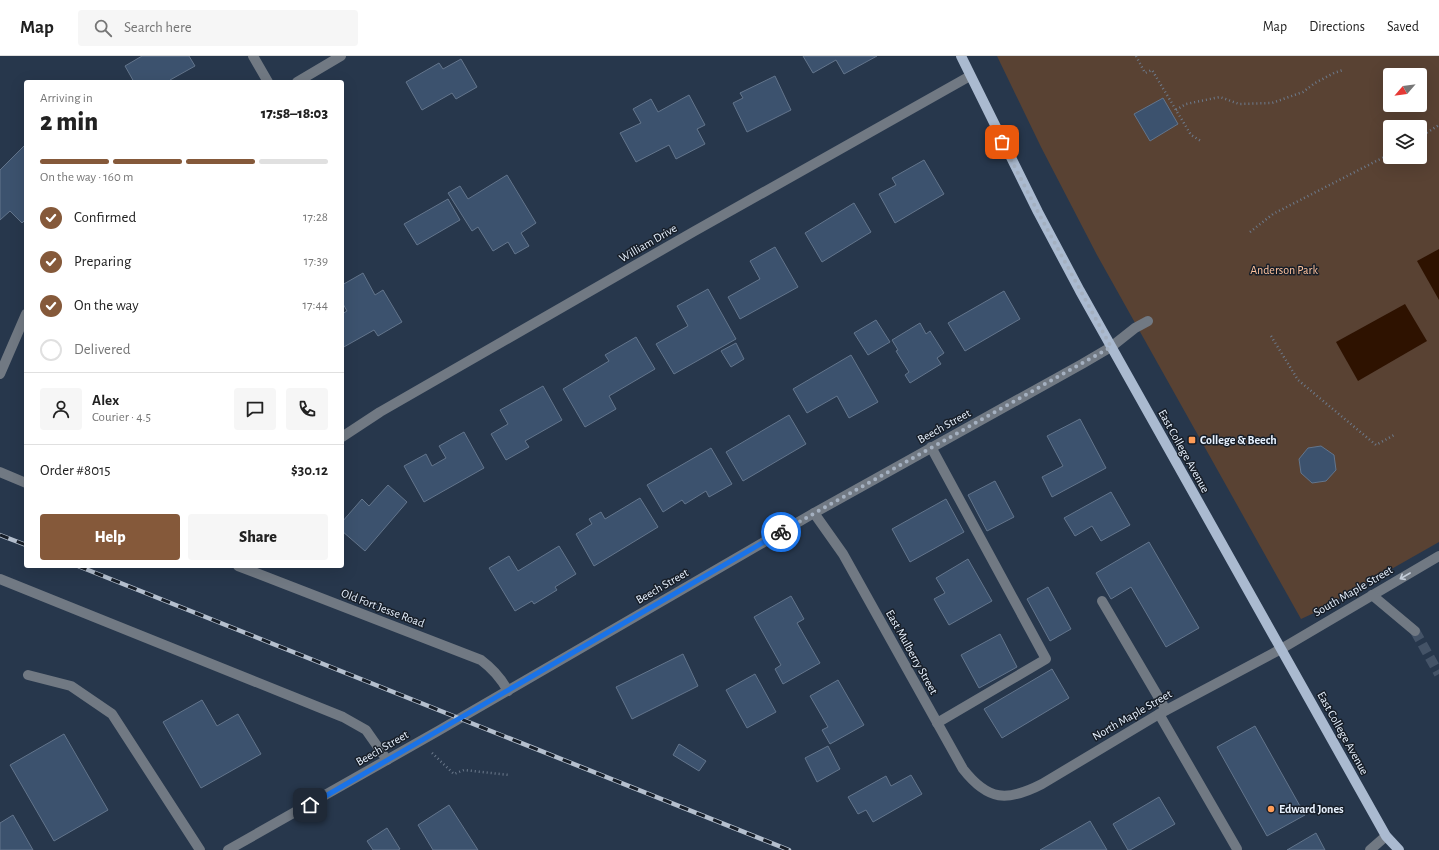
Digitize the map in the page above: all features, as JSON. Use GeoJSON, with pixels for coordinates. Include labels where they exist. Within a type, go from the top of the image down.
{"type":"FeatureCollection","features":[{"type":"Feature","properties":{"kind":"main road","name":"East College Avenue"},"geometry":{"type":"LineString","coordinates":[[961,56],[1038,212],[1111,347],[1386,836],[1399,850]]}},
{"type":"Feature","properties":{"kind":"main road"},"geometry":{"type":"LineString","coordinates":[[1386,836],[1390,850]]}},
{"type":"Feature","properties":{"kind":"street"},"geometry":{"type":"LineString","coordinates":[[253,56],[267,80]]}},
{"type":"Feature","properties":{"kind":"street"},"geometry":{"type":"LineString","coordinates":[[300,80],[341,56]]}},
{"type":"Feature","properties":{"kind":"street","name":"William Drive"},"geometry":{"type":"LineString","coordinates":[[344,436],[380,412],[693,232],[970,76]]}},
{"type":"Feature","properties":{"kind":"street"},"geometry":{"type":"LineString","coordinates":[[0,374],[24,319]]}},
{"type":"Feature","properties":{"kind":"street","name":"Beech Street"},"geometry":{"type":"LineString","coordinates":[[229,850],[508,691],[814,513],[1111,347],[1148,321]]}},
{"type":"Feature","properties":{"kind":"street"},"geometry":{"type":"LineString","coordinates":[[931,448],[1046,659],[937,724]]}},
{"type":"Feature","properties":{"kind":"street"},"geometry":{"type":"LineString","coordinates":[[0,472],[24,482]]}},
{"type":"Feature","properties":{"kind":"street","name":"East Mulberry Street"},"geometry":{"type":"LineString","coordinates":[[814,513],[843,554],[963,769],[973,781],[985,791],[995,794]]}},
{"type":"Feature","properties":{"kind":"street","name":"South Maple Street"},"geometry":{"type":"LineString","coordinates":[[1281,649],[1439,556]]}},
{"type":"Feature","properties":{"kind":"street","name":"Old Fort Jesse Road"},"geometry":{"type":"LineString","coordinates":[[250,568],[262,570],[481,660],[491,667],[508,691]]}},
{"type":"Feature","properties":{"kind":"street"},"geometry":{"type":"LineString","coordinates":[[0,579],[343,716],[366,730],[387,760]]}},
{"type":"Feature","properties":{"kind":"street"},"geometry":{"type":"LineString","coordinates":[[1372,595],[1415,631]]}},
{"type":"Feature","properties":{"kind":"street"},"geometry":{"type":"LineString","coordinates":[[1102,601],[1237,849]]}},
{"type":"Feature","properties":{"kind":"street","name":"North Maple Street"},"geometry":{"type":"LineString","coordinates":[[995,794],[999,796],[1026,792],[1162,712],[1281,649]]}},
{"type":"Feature","properties":{"kind":"street"},"geometry":{"type":"LineString","coordinates":[[28,675],[71,686],[112,714],[200,850]]}},
{"type":"Feature","properties":{"kind":"street"},"geometry":{"type":"LineString","coordinates":[[1370,850],[1386,836]]}},
{"type":"Feature","properties":{"kind":"path"},"geometry":{"type":"LineString","coordinates":[[1136,56],[1145,73],[1152,70],[1191,135],[1201,141]]}},
{"type":"Feature","properties":{"kind":"path"},"geometry":{"type":"LineString","coordinates":[[1176,110],[1186,104],[1220,97],[1239,104],[1272,102],[1304,92],[1315,83],[1343,70]]}},
{"type":"Feature","properties":{"kind":"path"},"geometry":{"type":"LineString","coordinates":[[1427,132],[1439,125]]}},
{"type":"Feature","properties":{"kind":"path"},"geometry":{"type":"LineString","coordinates":[[1250,232],[1273,214],[1383,158]]}},
{"type":"Feature","properties":{"kind":"path"},"geometry":{"type":"LineString","coordinates":[[1271,336],[1298,380],[1376,445],[1396,434]]}},
{"type":"Feature","properties":{"kind":"path"},"geometry":{"type":"LineString","coordinates":[[419,742],[454,774],[464,770],[509,775]]}},
{"type":"Feature","properties":{"kind":"green space","name":"Anderson Park"},"geometry":{"type":"Polygon","coordinates":[[[997,56],[1439,56],[1439,542],[1301,619],[1097,255],[1041,147],[997,56]]]}},
{"type":"Feature","properties":{"kind":"shaded area"},"geometry":{"type":"Polygon","coordinates":[[[1439,249],[1439,300],[1417,261],[1439,249]]]}},
{"type":"Feature","properties":{"kind":"shaded area"},"geometry":{"type":"Polygon","coordinates":[[[1405,304],[1427,341],[1358,381],[1336,342],[1405,304]]]}},
{"type":"Feature","properties":{"kind":"building"},"geometry":{"type":"Polygon","coordinates":[[[142,56],[189,56],[195,66],[170,80],[133,80],[125,66],[142,56]]]}},
{"type":"Feature","properties":{"kind":"building"},"geometry":{"type":"Polygon","coordinates":[[[803,56],[877,56],[844,74],[836,60],[813,73],[803,56]]]}},
{"type":"Feature","properties":{"kind":"building"},"geometry":{"type":"Polygon","coordinates":[[[461,59],[477,87],[456,99],[452,93],[422,110],[406,82],[439,63],[443,69],[461,59]]]}},
{"type":"Feature","properties":{"kind":"building"},"geometry":{"type":"Polygon","coordinates":[[[775,76],[791,110],[747,132],[733,103],[743,98],[740,93],[775,76]]]}},
{"type":"Feature","properties":{"kind":"building"},"geometry":{"type":"Polygon","coordinates":[[[689,95],[705,125],[697,129],[705,144],[676,159],[669,145],[636,162],[620,133],[641,123],[633,109],[651,99],[658,112],[689,95]]]}},
{"type":"Feature","properties":{"kind":"building"},"geometry":{"type":"Polygon","coordinates":[[[1163,98],[1178,124],[1150,141],[1134,114],[1163,98]]]}},
{"type":"Feature","properties":{"kind":"building"},"geometry":{"type":"Polygon","coordinates":[[[24,146],[24,221],[22,223],[10,211],[0,220],[0,170],[24,146]]]}},
{"type":"Feature","properties":{"kind":"building"},"geometry":{"type":"Polygon","coordinates":[[[924,160],[944,194],[895,223],[879,194],[896,185],[892,178],[924,160]]]}},
{"type":"Feature","properties":{"kind":"building"},"geometry":{"type":"Polygon","coordinates":[[[507,175],[536,223],[521,233],[529,246],[515,254],[508,242],[493,251],[478,227],[472,231],[448,193],[460,186],[468,199],[507,175]]]}},
{"type":"Feature","properties":{"kind":"building"},"geometry":{"type":"Polygon","coordinates":[[[448,199],[460,220],[417,245],[404,224],[448,199]]]}},
{"type":"Feature","properties":{"kind":"building"},"geometry":{"type":"Polygon","coordinates":[[[854,203],[871,232],[822,262],[805,233],[854,203]]]}},
{"type":"Feature","properties":{"kind":"building"},"geometry":{"type":"Polygon","coordinates":[[[775,247],[798,287],[740,319],[728,297],[760,279],[750,261],[775,247]]]}},
{"type":"Feature","properties":{"kind":"building"},"geometry":{"type":"Polygon","coordinates":[[[363,273],[375,295],[383,290],[402,322],[378,336],[374,330],[344,347],[344,313],[347,311],[344,306],[344,284],[363,273]]]}},
{"type":"Feature","properties":{"kind":"building"},"geometry":{"type":"Polygon","coordinates":[[[708,289],[736,339],[674,374],[656,344],[688,326],[677,306],[708,289]]]}},
{"type":"Feature","properties":{"kind":"building"},"geometry":{"type":"Polygon","coordinates":[[[1004,291],[1020,319],[965,351],[948,323],[1004,291]]]}},
{"type":"Feature","properties":{"kind":"building"},"geometry":{"type":"Polygon","coordinates":[[[876,320],[890,342],[868,355],[854,333],[876,320]]]}},
{"type":"Feature","properties":{"kind":"building"},"geometry":{"type":"Polygon","coordinates":[[[920,323],[926,334],[930,331],[944,353],[937,358],[941,364],[910,383],[905,375],[909,372],[896,351],[898,350],[892,340],[920,323]]]}},
{"type":"Feature","properties":{"kind":"building"},"geometry":{"type":"Polygon","coordinates":[[[636,337],[655,369],[609,396],[616,409],[585,427],[563,389],[609,361],[605,355],[636,337]]]}},
{"type":"Feature","properties":{"kind":"building"},"geometry":{"type":"Polygon","coordinates":[[[736,343],[744,359],[731,367],[721,351],[736,343]]]}},
{"type":"Feature","properties":{"kind":"building"},"geometry":{"type":"Polygon","coordinates":[[[851,355],[878,402],[849,418],[837,396],[807,413],[793,389],[851,355]]]}},
{"type":"Feature","properties":{"kind":"building"},"geometry":{"type":"Polygon","coordinates":[[[543,386],[562,420],[525,441],[529,447],[506,460],[491,434],[508,424],[500,410],[543,386]]]}},
{"type":"Feature","properties":{"kind":"building"},"geometry":{"type":"Polygon","coordinates":[[[789,415],[806,444],[743,481],[726,452],[789,415]]]}},
{"type":"Feature","properties":{"kind":"building"},"geometry":{"type":"Polygon","coordinates":[[[1080,419],[1106,468],[1052,497],[1042,477],[1063,466],[1047,436],[1080,419]]]}},
{"type":"Feature","properties":{"kind":"building"},"geometry":{"type":"Polygon","coordinates":[[[464,432],[484,468],[424,502],[404,466],[426,454],[432,466],[446,458],[439,446],[464,432]]]}},
{"type":"Feature","properties":{"kind":"building"},"geometry":{"type":"Polygon","coordinates":[[[1321,446],[1334,455],[1336,470],[1326,481],[1312,483],[1301,473],[1299,459],[1308,448],[1321,446]]]}},
{"type":"Feature","properties":{"kind":"building"},"geometry":{"type":"Polygon","coordinates":[[[711,448],[732,484],[709,497],[706,491],[685,504],[682,500],[663,512],[647,485],[711,448]]]}},
{"type":"Feature","properties":{"kind":"building"},"geometry":{"type":"Polygon","coordinates":[[[995,481],[1014,517],[987,531],[968,495],[995,481]]]}},
{"type":"Feature","properties":{"kind":"building"},"geometry":{"type":"Polygon","coordinates":[[[388,485],[407,502],[365,551],[344,533],[344,520],[362,499],[369,506],[388,485]]]}},
{"type":"Feature","properties":{"kind":"building"},"geometry":{"type":"Polygon","coordinates":[[[1111,492],[1130,525],[1101,541],[1092,526],[1075,536],[1064,518],[1111,492]]]}},
{"type":"Feature","properties":{"kind":"building"},"geometry":{"type":"Polygon","coordinates":[[[640,498],[658,527],[594,566],[576,534],[592,524],[589,519],[601,512],[605,519],[640,498]]]}},
{"type":"Feature","properties":{"kind":"building"},"geometry":{"type":"Polygon","coordinates":[[[946,499],[964,532],[910,562],[892,529],[946,499]]]}},
{"type":"Feature","properties":{"kind":"building"},"geometry":{"type":"Polygon","coordinates":[[[1149,542],[1199,628],[1166,647],[1131,587],[1111,599],[1096,573],[1149,542]]]}},
{"type":"Feature","properties":{"kind":"building"},"geometry":{"type":"Polygon","coordinates":[[[559,546],[576,574],[555,587],[557,590],[534,604],[532,601],[515,611],[489,568],[509,556],[518,571],[559,546]]]}},
{"type":"Feature","properties":{"kind":"building"},"geometry":{"type":"Polygon","coordinates":[[[968,559],[992,601],[949,625],[934,599],[945,593],[936,578],[968,559]]]}},
{"type":"Feature","properties":{"kind":"building"},"geometry":{"type":"Polygon","coordinates":[[[1048,587],[1071,629],[1050,641],[1027,599],[1048,587]]]}},
{"type":"Feature","properties":{"kind":"building"},"geometry":{"type":"Polygon","coordinates":[[[791,596],[804,619],[797,623],[820,663],[783,684],[775,669],[781,665],[754,617],[791,596]]]}},
{"type":"Feature","properties":{"kind":"building"},"geometry":{"type":"Polygon","coordinates":[[[1000,634],[1017,667],[979,688],[961,655],[1000,634]]]}},
{"type":"Feature","properties":{"kind":"building"},"geometry":{"type":"Polygon","coordinates":[[[683,654],[698,686],[632,719],[616,687],[683,654]]]}},
{"type":"Feature","properties":{"kind":"building"},"geometry":{"type":"Polygon","coordinates":[[[1052,669],[1069,698],[1002,738],[984,709],[1052,669]]]}},
{"type":"Feature","properties":{"kind":"building"},"geometry":{"type":"Polygon","coordinates":[[[755,674],[776,712],[747,728],[726,690],[755,674]]]}},
{"type":"Feature","properties":{"kind":"building"},"geometry":{"type":"Polygon","coordinates":[[[838,680],[864,725],[830,744],[822,730],[828,727],[810,696],[838,680]]]}},
{"type":"Feature","properties":{"kind":"building"},"geometry":{"type":"Polygon","coordinates":[[[202,700],[217,726],[238,714],[261,754],[201,788],[163,722],[202,700]]]}},
{"type":"Feature","properties":{"kind":"building"},"geometry":{"type":"Polygon","coordinates":[[[1255,726],[1305,815],[1267,836],[1217,747],[1255,726]]]}},
{"type":"Feature","properties":{"kind":"building"},"geometry":{"type":"Polygon","coordinates":[[[64,734],[108,810],[54,841],[10,765],[64,734]]]}},
{"type":"Feature","properties":{"kind":"building"},"geometry":{"type":"Polygon","coordinates":[[[679,744],[706,761],[699,771],[673,755],[679,744]]]}},
{"type":"Feature","properties":{"kind":"building"},"geometry":{"type":"Polygon","coordinates":[[[828,746],[840,769],[817,782],[805,758],[828,746]]]}},
{"type":"Feature","properties":{"kind":"building"},"geometry":{"type":"Polygon","coordinates":[[[911,775],[922,794],[873,822],[866,810],[858,814],[848,797],[886,776],[891,786],[911,775]]]}},
{"type":"Feature","properties":{"kind":"building"},"geometry":{"type":"Polygon","coordinates":[[[1159,797],[1175,824],[1128,850],[1113,824],[1159,797]]]}},
{"type":"Feature","properties":{"kind":"building"},"geometry":{"type":"Polygon","coordinates":[[[449,805],[478,850],[433,850],[418,825],[449,805]]]}},
{"type":"Feature","properties":{"kind":"building"},"geometry":{"type":"Polygon","coordinates":[[[13,815],[33,850],[0,850],[0,823],[13,815]]]}},
{"type":"Feature","properties":{"kind":"building"},"geometry":{"type":"Polygon","coordinates":[[[1090,821],[1107,850],[1040,850],[1090,821]]]}},
{"type":"Feature","properties":{"kind":"building"},"geometry":{"type":"Polygon","coordinates":[[[387,828],[400,849],[373,850],[367,841],[387,828]]]}},
{"type":"Feature","properties":{"kind":"building"},"geometry":{"type":"Polygon","coordinates":[[[1316,833],[1325,850],[1287,850],[1316,833]]]}},
{"type":"Feature","properties":{"kind":"tunnel"},"geometry":{"type":"LineString","coordinates":[[1415,631],[1439,674]]}},
{"type":"Feature","properties":{"kind":"railway"},"geometry":{"type":"LineString","coordinates":[[0,535],[24,544]]}},
{"type":"Feature","properties":{"kind":"railway"},"geometry":{"type":"LineString","coordinates":[[83,568],[789,850]]}},
{"type":"Feature","properties":{"kind":"way so far"},"geometry":{"type":"LineString","coordinates":[[781,532],[1111,347],[1002,142]]}},
{"type":"Feature","properties":{"kind":"place","name":"College & Beech"},"geometry":{"type":"Point","coordinates":[1192,440]}},
{"type":"Feature","properties":{"kind":"place","name":"Edward Jones"},"geometry":{"type":"Point","coordinates":[1271,809]}},
{"type":"Feature","properties":{"kind":"route"},"geometry":{"type":"LineString","coordinates":[[310,805],[781,532]]}}]}
